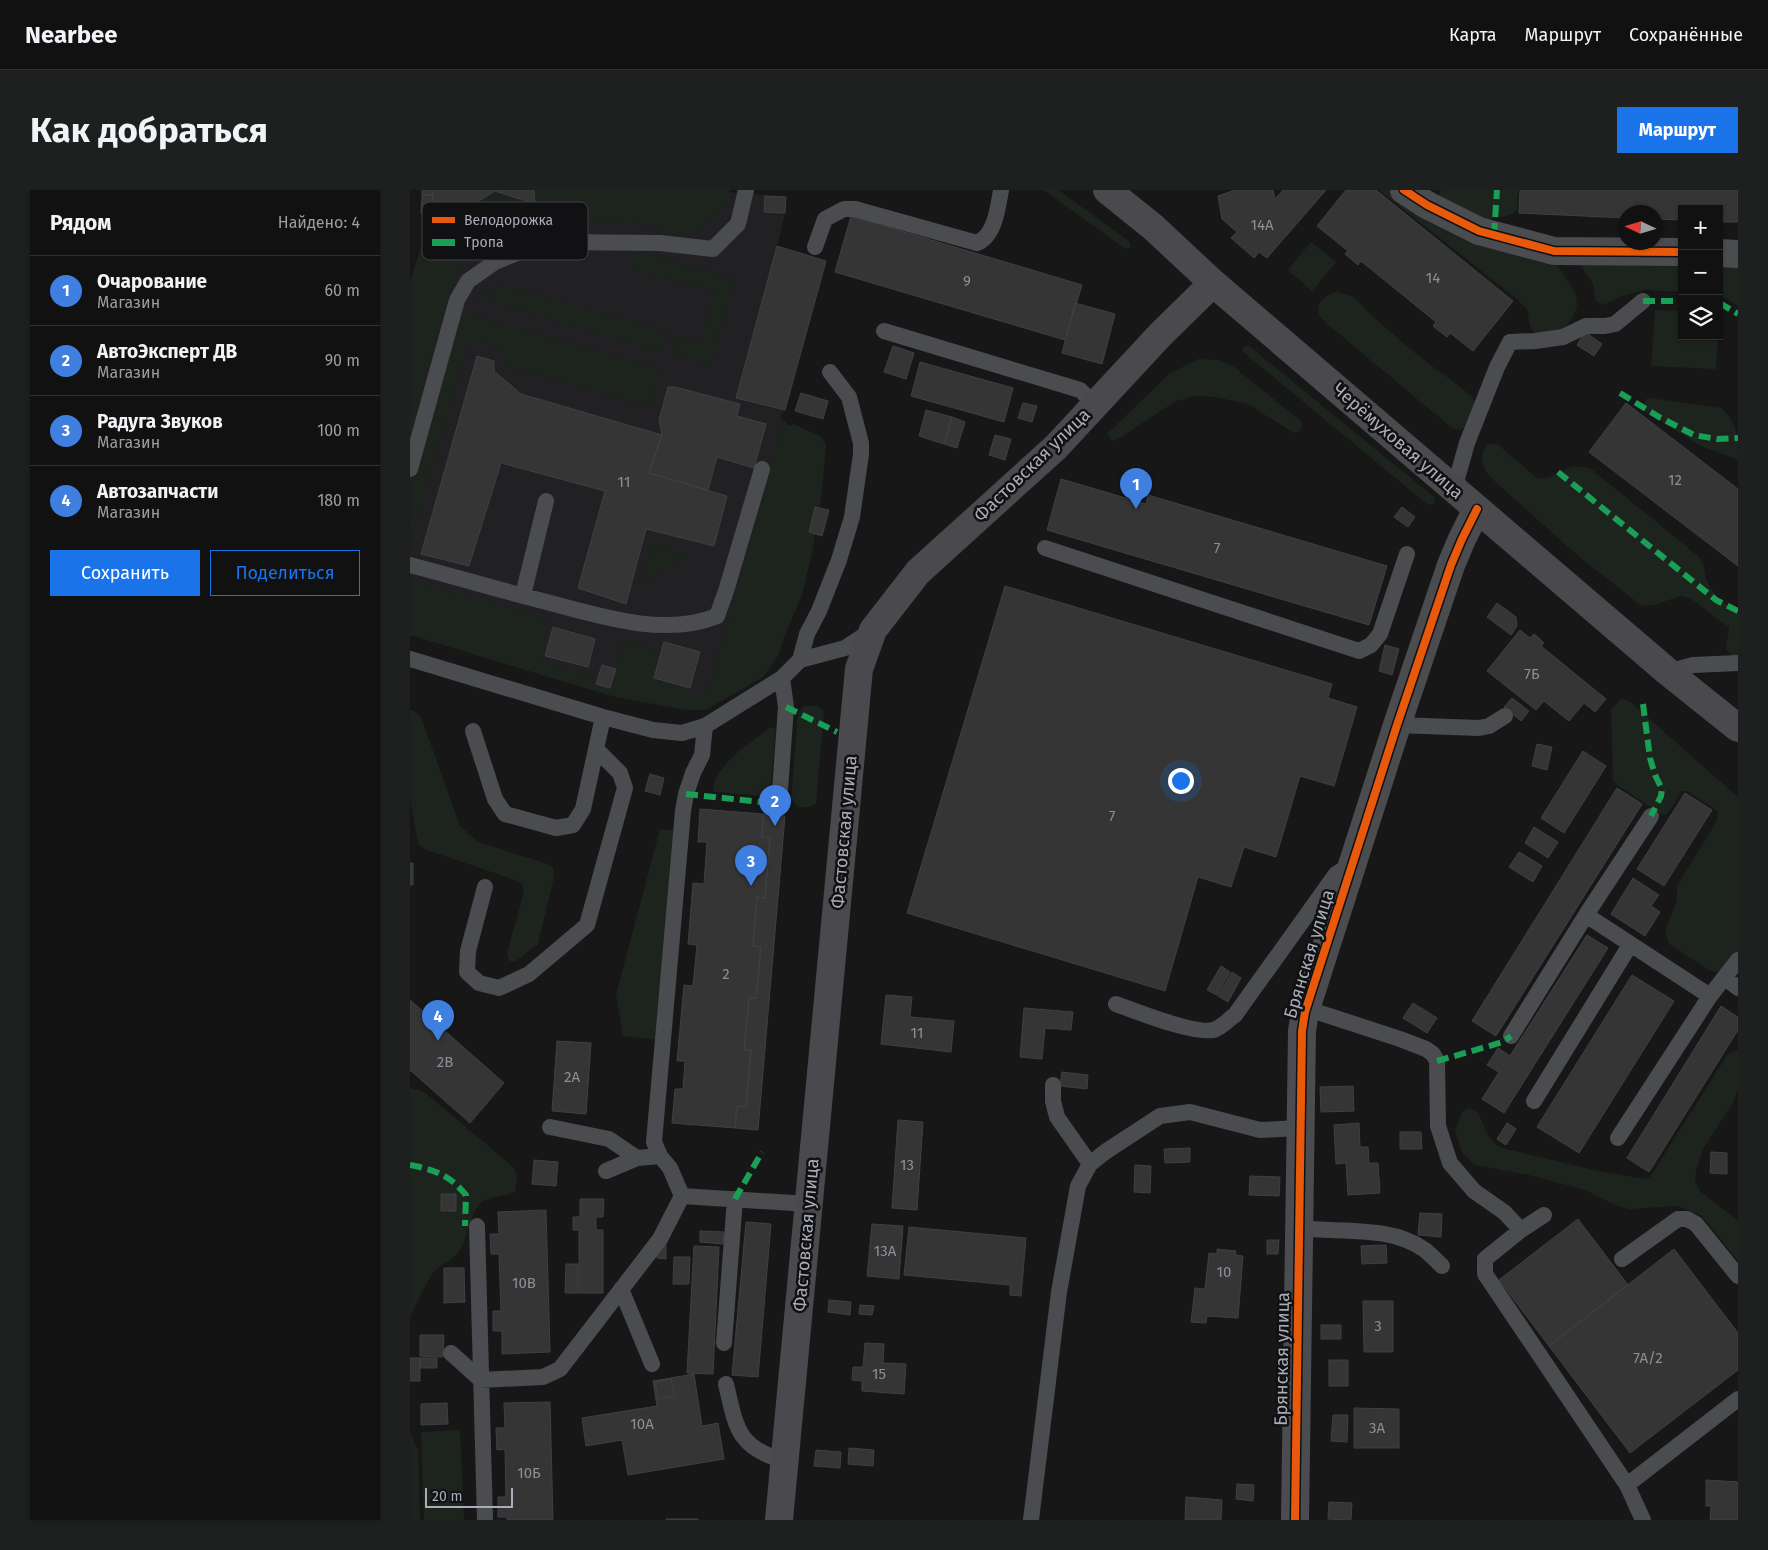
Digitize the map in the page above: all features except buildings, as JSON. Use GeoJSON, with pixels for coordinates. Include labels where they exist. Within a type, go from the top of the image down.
{"type":"FeatureCollection","features":[{"type":"Feature","properties":{"kind":"main road","name":"Черёмуховая улица"},"geometry":{"type":"LineString","coordinates":[[1107,190],[1153,226],[1213,283],[1668,672],[1738,728]]}},
{"type":"Feature","properties":{"kind":"main road","name":"Фастовская улица"},"geometry":{"type":"LineString","coordinates":[[779,1520],[859,668],[873,630],[918,572],[1056,447],[1160,335],[1213,283]]}},
{"type":"Feature","properties":{"kind":"street"},"geometry":{"type":"LineString","coordinates":[[1404,190],[1427,206],[1479,231],[1554,251],[1678,252]]}},
{"type":"Feature","properties":{"kind":"street"},"geometry":{"type":"LineString","coordinates":[[1723,253],[1738,254]]}},
{"type":"Feature","properties":{"kind":"street","name":"Брянская улица"},"geometry":{"type":"LineString","coordinates":[[1294,1520],[1302,1031],[1305,1008],[1451,565],[1477,509]]}},
{"type":"Feature","properties":{"kind":"lane"},"geometry":{"type":"LineString","coordinates":[[588,242],[660,243],[713,249],[738,224],[746,190]]}},
{"type":"Feature","properties":{"kind":"lane"},"geometry":{"type":"LineString","coordinates":[[815,247],[825,219],[844,209],[855,209],[977,243],[987,237],[995,220],[1001,190]]}},
{"type":"Feature","properties":{"kind":"lane"},"geometry":{"type":"LineString","coordinates":[[410,469],[458,300],[468,281],[500,260]]}},
{"type":"Feature","properties":{"kind":"lane"},"geometry":{"type":"LineString","coordinates":[[1454,489],[1466,442],[1497,367],[1510,342],[1563,337],[1586,326],[1615,324],[1643,301]]}},
{"type":"Feature","properties":{"kind":"lane"},"geometry":{"type":"LineString","coordinates":[[884,331],[1080,390],[1094,404]]}},
{"type":"Feature","properties":{"kind":"lane"},"geometry":{"type":"LineString","coordinates":[[410,659],[603,717],[654,730],[682,733],[705,726],[782,678],[800,660],[807,634],[819,611],[839,560],[852,517],[861,443],[849,397],[830,372]]}},
{"type":"Feature","properties":{"kind":"lane"},"geometry":{"type":"LineString","coordinates":[[410,565],[621,621],[673,625],[703,622],[717,616],[762,469]]}},
{"type":"Feature","properties":{"kind":"lane"},"geometry":{"type":"LineString","coordinates":[[523,595],[546,501]]}},
{"type":"Feature","properties":{"kind":"lane"},"geometry":{"type":"LineString","coordinates":[[1045,548],[1359,651],[1372,645],[1380,634],[1407,554]]}},
{"type":"Feature","properties":{"kind":"lane"},"geometry":{"type":"LineString","coordinates":[[800,660],[845,648],[873,630]]}},
{"type":"Feature","properties":{"kind":"lane"},"geometry":{"type":"LineString","coordinates":[[1668,672],[1693,665],[1738,663]]}},
{"type":"Feature","properties":{"kind":"lane"},"geometry":{"type":"LineString","coordinates":[[779,804],[786,707],[782,678]]}},
{"type":"Feature","properties":{"kind":"lane"},"geometry":{"type":"LineString","coordinates":[[1397,725],[1479,728],[1489,726],[1505,716]]}},
{"type":"Feature","properties":{"kind":"lane"},"geometry":{"type":"LineString","coordinates":[[474,731],[495,799],[505,814],[556,828],[573,825],[583,809],[603,717]]}},
{"type":"Feature","properties":{"kind":"lane"},"geometry":{"type":"LineString","coordinates":[[682,1196],[670,1168],[660,1156],[654,1142],[683,811],[693,773],[702,755],[705,726]]}},
{"type":"Feature","properties":{"kind":"lane"},"geometry":{"type":"LineString","coordinates":[[485,887],[468,951],[467,972],[479,983],[499,988],[529,974],[587,925],[625,788],[620,773],[597,750]]}},
{"type":"Feature","properties":{"kind":"lane"},"geometry":{"type":"LineString","coordinates":[[1511,1036],[1586,915],[1651,816]]}},
{"type":"Feature","properties":{"kind":"lane"},"geometry":{"type":"LineString","coordinates":[[1116,1004],[1186,1028],[1205,1032],[1216,1030],[1235,1015],[1336,874],[1352,864]]}},
{"type":"Feature","properties":{"kind":"lane"},"geometry":{"type":"LineString","coordinates":[[1586,915],[1710,996]]}},
{"type":"Feature","properties":{"kind":"lane"},"geometry":{"type":"LineString","coordinates":[[1534,1101],[1630,945]]}},
{"type":"Feature","properties":{"kind":"lane"},"geometry":{"type":"LineString","coordinates":[[1618,1138],[1710,996],[1738,960]]}},
{"type":"Feature","properties":{"kind":"lane"},"geometry":{"type":"LineString","coordinates":[[1725,978],[1738,988]]}},
{"type":"Feature","properties":{"kind":"lane"},"geometry":{"type":"LineString","coordinates":[[1305,1008],[1400,1039],[1433,1054],[1437,1061],[1438,1126],[1450,1163],[1474,1191],[1504,1212],[1521,1230]]}},
{"type":"Feature","properties":{"kind":"lane"},"geometry":{"type":"LineString","coordinates":[[1053,1085],[1053,1101],[1057,1117],[1090,1164]]}},
{"type":"Feature","properties":{"kind":"lane"},"geometry":{"type":"LineString","coordinates":[[1031,1520],[1064,1263],[1078,1186],[1090,1164],[1104,1152],[1160,1116],[1190,1112],[1260,1130],[1300,1128]]}},
{"type":"Feature","properties":{"kind":"lane"},"geometry":{"type":"LineString","coordinates":[[550,1127],[609,1139],[637,1158]]}},
{"type":"Feature","properties":{"kind":"lane"},"geometry":{"type":"LineString","coordinates":[[606,1171],[637,1158],[660,1156]]}},
{"type":"Feature","properties":{"kind":"lane"},"geometry":{"type":"LineString","coordinates":[[682,1196],[809,1204]]}},
{"type":"Feature","properties":{"kind":"lane"},"geometry":{"type":"LineString","coordinates":[[451,1352],[481,1380],[543,1377],[560,1369],[660,1239],[682,1196]]}},
{"type":"Feature","properties":{"kind":"lane"},"geometry":{"type":"LineString","coordinates":[[724,1343],[735,1199]]}},
{"type":"Feature","properties":{"kind":"lane"},"geometry":{"type":"LineString","coordinates":[[1544,1215],[1521,1230],[1485,1259],[1485,1274],[1626,1485],[1643,1520]]}},
{"type":"Feature","properties":{"kind":"lane"},"geometry":{"type":"LineString","coordinates":[[1622,1259],[1678,1219],[1687,1219],[1696,1224],[1738,1276]]}},
{"type":"Feature","properties":{"kind":"lane"},"geometry":{"type":"LineString","coordinates":[[477,1226],[485,1520]]}},
{"type":"Feature","properties":{"kind":"lane"},"geometry":{"type":"LineString","coordinates":[[1300,1228],[1374,1232],[1401,1239],[1424,1250],[1442,1266]]}},
{"type":"Feature","properties":{"kind":"lane"},"geometry":{"type":"LineString","coordinates":[[621,1289],[652,1364]]}},
{"type":"Feature","properties":{"kind":"lane"},"geometry":{"type":"LineString","coordinates":[[726,1384],[736,1426],[745,1440],[768,1457],[785,1461]]}},
{"type":"Feature","properties":{"kind":"lane"},"geometry":{"type":"LineString","coordinates":[[1626,1485],[1738,1399]]}},
{"type":"Feature","properties":{"kind":"shaded area"},"geometry":{"type":"Polygon","coordinates":[[[535,190],[730,190],[723,208],[700,228],[679,236],[665,232],[659,227],[632,223],[588,222],[588,202],[534,202],[535,190]]]}},
{"type":"Feature","properties":{"kind":"shaded area"},"geometry":{"type":"Polygon","coordinates":[[[634,190],[705,190],[786,197],[785,213],[777,246],[826,261],[785,410],[780,417],[815,451],[722,693],[695,704],[629,696],[410,631],[410,282],[422,245],[422,260],[588,260],[588,202],[549,202],[634,190]]]}},
{"type":"Feature","properties":{"kind":"shaded area"},"geometry":{"type":"Polygon","coordinates":[[[1044,190],[1058,190],[1129,241],[1131,246],[1128,249],[1124,248],[1044,190]]]}},
{"type":"Feature","properties":{"kind":"shaded area"},"geometry":{"type":"Polygon","coordinates":[[[1379,190],[1395,190],[1558,266],[1576,294],[1577,307],[1572,318],[1561,333],[1538,338],[1530,326],[1527,309],[1517,299],[1379,190]]]}},
{"type":"Feature","properties":{"kind":"shaded area"},"geometry":{"type":"Polygon","coordinates":[[[1441,190],[1518,190],[1517,210],[1511,215],[1479,221],[1441,200],[1439,193],[1441,190]]]}},
{"type":"Feature","properties":{"kind":"shaded area"},"geometry":{"type":"Polygon","coordinates":[[[495,191],[529,202],[479,202],[495,191]]]}},
{"type":"Feature","properties":{"kind":"shaded area"},"geometry":{"type":"Polygon","coordinates":[[[495,191],[528,202],[477,202],[495,191]]]}},
{"type":"Feature","properties":{"kind":"shaded area"},"geometry":{"type":"Polygon","coordinates":[[[1311,242],[1336,262],[1312,291],[1288,270],[1311,242]]]}},
{"type":"Feature","properties":{"kind":"shaded area"},"geometry":{"type":"Polygon","coordinates":[[[422,245],[422,260],[465,260],[451,291],[429,362],[410,442],[410,282],[422,245]]]}},
{"type":"Feature","properties":{"kind":"shaded area"},"geometry":{"type":"Polygon","coordinates":[[[641,252],[734,279],[711,366],[673,354],[678,335],[701,343],[714,291],[632,269],[627,259],[631,254],[641,252]]]}},
{"type":"Feature","properties":{"kind":"shaded area"},"geometry":{"type":"Polygon","coordinates":[[[1576,258],[1678,260],[1678,292],[1645,290],[1622,296],[1603,305],[1596,301],[1593,284],[1576,258]]]}},
{"type":"Feature","properties":{"kind":"shaded area"},"geometry":{"type":"Polygon","coordinates":[[[1723,262],[1738,263],[1738,306],[1723,297],[1723,262]]]}},
{"type":"Feature","properties":{"kind":"shaded area"},"geometry":{"type":"Polygon","coordinates":[[[498,287],[516,289],[667,331],[661,353],[474,296],[498,287]]]}},
{"type":"Feature","properties":{"kind":"shaded area"},"geometry":{"type":"Polygon","coordinates":[[[1337,292],[1354,297],[1411,350],[1472,396],[1475,405],[1467,427],[1460,430],[1452,428],[1325,322],[1319,315],[1318,307],[1325,297],[1337,292]]]}},
{"type":"Feature","properties":{"kind":"shaded area"},"geometry":{"type":"Polygon","coordinates":[[[1655,310],[1678,311],[1678,340],[1718,340],[1716,369],[1651,366],[1655,310]]]}},
{"type":"Feature","properties":{"kind":"shaded area"},"geometry":{"type":"Polygon","coordinates":[[[464,313],[659,369],[650,407],[507,366],[506,358],[499,348],[494,345],[468,342],[411,540],[410,498],[452,338],[464,313]]]}},
{"type":"Feature","properties":{"kind":"shaded area"},"geometry":{"type":"Polygon","coordinates":[[[1248,345],[1434,497],[1435,503],[1432,505],[1427,504],[1242,351],[1244,346],[1248,345]]]}},
{"type":"Feature","properties":{"kind":"shaded area"},"geometry":{"type":"Polygon","coordinates":[[[1198,359],[1220,360],[1234,367],[1301,421],[1302,427],[1299,432],[1294,433],[1248,404],[1215,397],[1196,396],[1176,401],[1115,441],[1111,440],[1107,434],[1169,374],[1198,359]]]}},
{"type":"Feature","properties":{"kind":"shaded area"},"geometry":{"type":"Polygon","coordinates":[[[1646,399],[1722,408],[1736,431],[1738,459],[1701,446],[1642,410],[1646,399]]]}},
{"type":"Feature","properties":{"kind":"shaded area"},"geometry":{"type":"Polygon","coordinates":[[[794,424],[821,437],[826,444],[822,492],[813,548],[802,595],[778,656],[763,677],[706,710],[686,710],[615,697],[410,635],[410,575],[428,586],[550,619],[540,662],[589,675],[595,685],[611,689],[624,640],[661,651],[654,678],[690,688],[688,695],[703,697],[708,690],[738,588],[764,486],[782,427],[794,424]]]}},
{"type":"Feature","properties":{"kind":"shaded area"},"geometry":{"type":"Polygon","coordinates":[[[1487,444],[1497,444],[1538,479],[1550,477],[1572,466],[1590,468],[1698,556],[1703,564],[1706,578],[1711,588],[1728,607],[1738,613],[1738,659],[1726,649],[1729,627],[1690,598],[1680,596],[1654,605],[1642,606],[1577,555],[1489,476],[1482,460],[1487,444]]]}},
{"type":"Feature","properties":{"kind":"shaded area"},"geometry":{"type":"Polygon","coordinates":[[[653,543],[686,556],[639,586],[653,543]]]}},
{"type":"Feature","properties":{"kind":"shaded area"},"geometry":{"type":"Polygon","coordinates":[[[1622,698],[1630,702],[1738,797],[1738,951],[1724,969],[1717,972],[1709,970],[1669,944],[1665,931],[1677,900],[1677,886],[1715,824],[1718,811],[1687,791],[1682,791],[1667,814],[1663,815],[1620,787],[1613,780],[1611,709],[1622,698]]]}},
{"type":"Feature","properties":{"kind":"shaded area"},"geometry":{"type":"Polygon","coordinates":[[[804,706],[818,706],[824,711],[816,803],[810,807],[798,807],[791,800],[798,713],[804,706]]]}},
{"type":"Feature","properties":{"kind":"shaded area"},"geometry":{"type":"Polygon","coordinates":[[[410,710],[421,717],[460,826],[478,842],[553,867],[554,877],[538,944],[516,961],[509,961],[507,954],[524,891],[522,884],[424,849],[418,844],[410,799],[410,710]]]}},
{"type":"Feature","properties":{"kind":"shaded area"},"geometry":{"type":"Polygon","coordinates":[[[771,727],[776,729],[770,792],[765,796],[716,792],[713,790],[715,780],[727,762],[771,727]]]}},
{"type":"Feature","properties":{"kind":"shaded area"},"geometry":{"type":"Polygon","coordinates":[[[660,829],[679,831],[657,1040],[623,1036],[616,995],[660,829]]]}},
{"type":"Feature","properties":{"kind":"shaded area"},"geometry":{"type":"Polygon","coordinates":[[[1736,1050],[1738,1051],[1738,1089],[1734,1101],[1703,1149],[1696,1170],[1695,1181],[1700,1191],[1738,1221],[1738,1261],[1702,1216],[1678,1206],[1629,1209],[1613,1204],[1585,1190],[1529,1175],[1475,1165],[1462,1152],[1455,1130],[1462,1112],[1468,1108],[1474,1109],[1491,1140],[1502,1148],[1598,1171],[1644,1179],[1650,1177],[1728,1054],[1736,1050]]]}},
{"type":"Feature","properties":{"kind":"shaded area"},"geometry":{"type":"Polygon","coordinates":[[[410,1088],[427,1094],[514,1168],[517,1175],[515,1192],[485,1200],[474,1212],[461,1248],[453,1258],[438,1268],[431,1276],[410,1320],[410,1088]]]}},
{"type":"Feature","properties":{"kind":"shaded area"},"geometry":{"type":"Polygon","coordinates":[[[460,1430],[464,1520],[424,1520],[421,1432],[460,1430]]]}},
{"type":"Feature","properties":{"kind":"shaded area"},"geometry":{"type":"Polygon","coordinates":[[[410,1433],[418,1450],[420,1520],[410,1520],[410,1433]]]}},
{"type":"Feature","properties":{"kind":"marked path"},"geometry":{"type":"LineString","coordinates":[[1494,235],[1497,190]]}},
{"type":"Feature","properties":{"kind":"marked path"},"geometry":{"type":"LineString","coordinates":[[1643,301],[1678,301]]}},
{"type":"Feature","properties":{"kind":"marked path"},"geometry":{"type":"LineString","coordinates":[[1723,305],[1738,314]]}},
{"type":"Feature","properties":{"kind":"marked path"},"geometry":{"type":"LineString","coordinates":[[1620,393],[1659,417],[1694,435],[1717,439],[1738,438]]}},
{"type":"Feature","properties":{"kind":"marked path"},"geometry":{"type":"LineString","coordinates":[[1558,472],[1716,600],[1738,611]]}},
{"type":"Feature","properties":{"kind":"marked path"},"geometry":{"type":"LineString","coordinates":[[1643,704],[1650,758],[1662,789],[1661,796],[1651,816]]}},
{"type":"Feature","properties":{"kind":"marked path"},"geometry":{"type":"LineString","coordinates":[[786,707],[837,732]]}},
{"type":"Feature","properties":{"kind":"marked path"},"geometry":{"type":"LineString","coordinates":[[686,794],[779,804]]}},
{"type":"Feature","properties":{"kind":"marked path"},"geometry":{"type":"LineString","coordinates":[[1437,1061],[1503,1042],[1511,1036]]}},
{"type":"Feature","properties":{"kind":"marked path"},"geometry":{"type":"LineString","coordinates":[[735,1199],[762,1152]]}},
{"type":"Feature","properties":{"kind":"marked path"},"geometry":{"type":"LineString","coordinates":[[410,1165],[441,1174],[466,1195],[465,1226]]}},
{"type":"Feature","properties":{"kind":"cycle path"},"geometry":{"type":"LineString","coordinates":[[1404,190],[1427,205],[1479,231],[1554,251],[1678,252]]}},
{"type":"Feature","properties":{"kind":"cycle path"},"geometry":{"type":"LineString","coordinates":[[1295,1520],[1302,1031],[1305,1012],[1397,725],[1451,565],[1477,509]]}},
{"type":"Feature","properties":{"kind":"place","name":"Очарование"},"geometry":{"type":"Point","coordinates":[1136,509]}},
{"type":"Feature","properties":{"kind":"place","name":"АвтоЭксперт ДВ"},"geometry":{"type":"Point","coordinates":[775,826]}},
{"type":"Feature","properties":{"kind":"place","name":"Радуга Звуков"},"geometry":{"type":"Point","coordinates":[751,886]}},
{"type":"Feature","properties":{"kind":"place","name":"Автозапчасти"},"geometry":{"type":"Point","coordinates":[438,1041]}}]}
